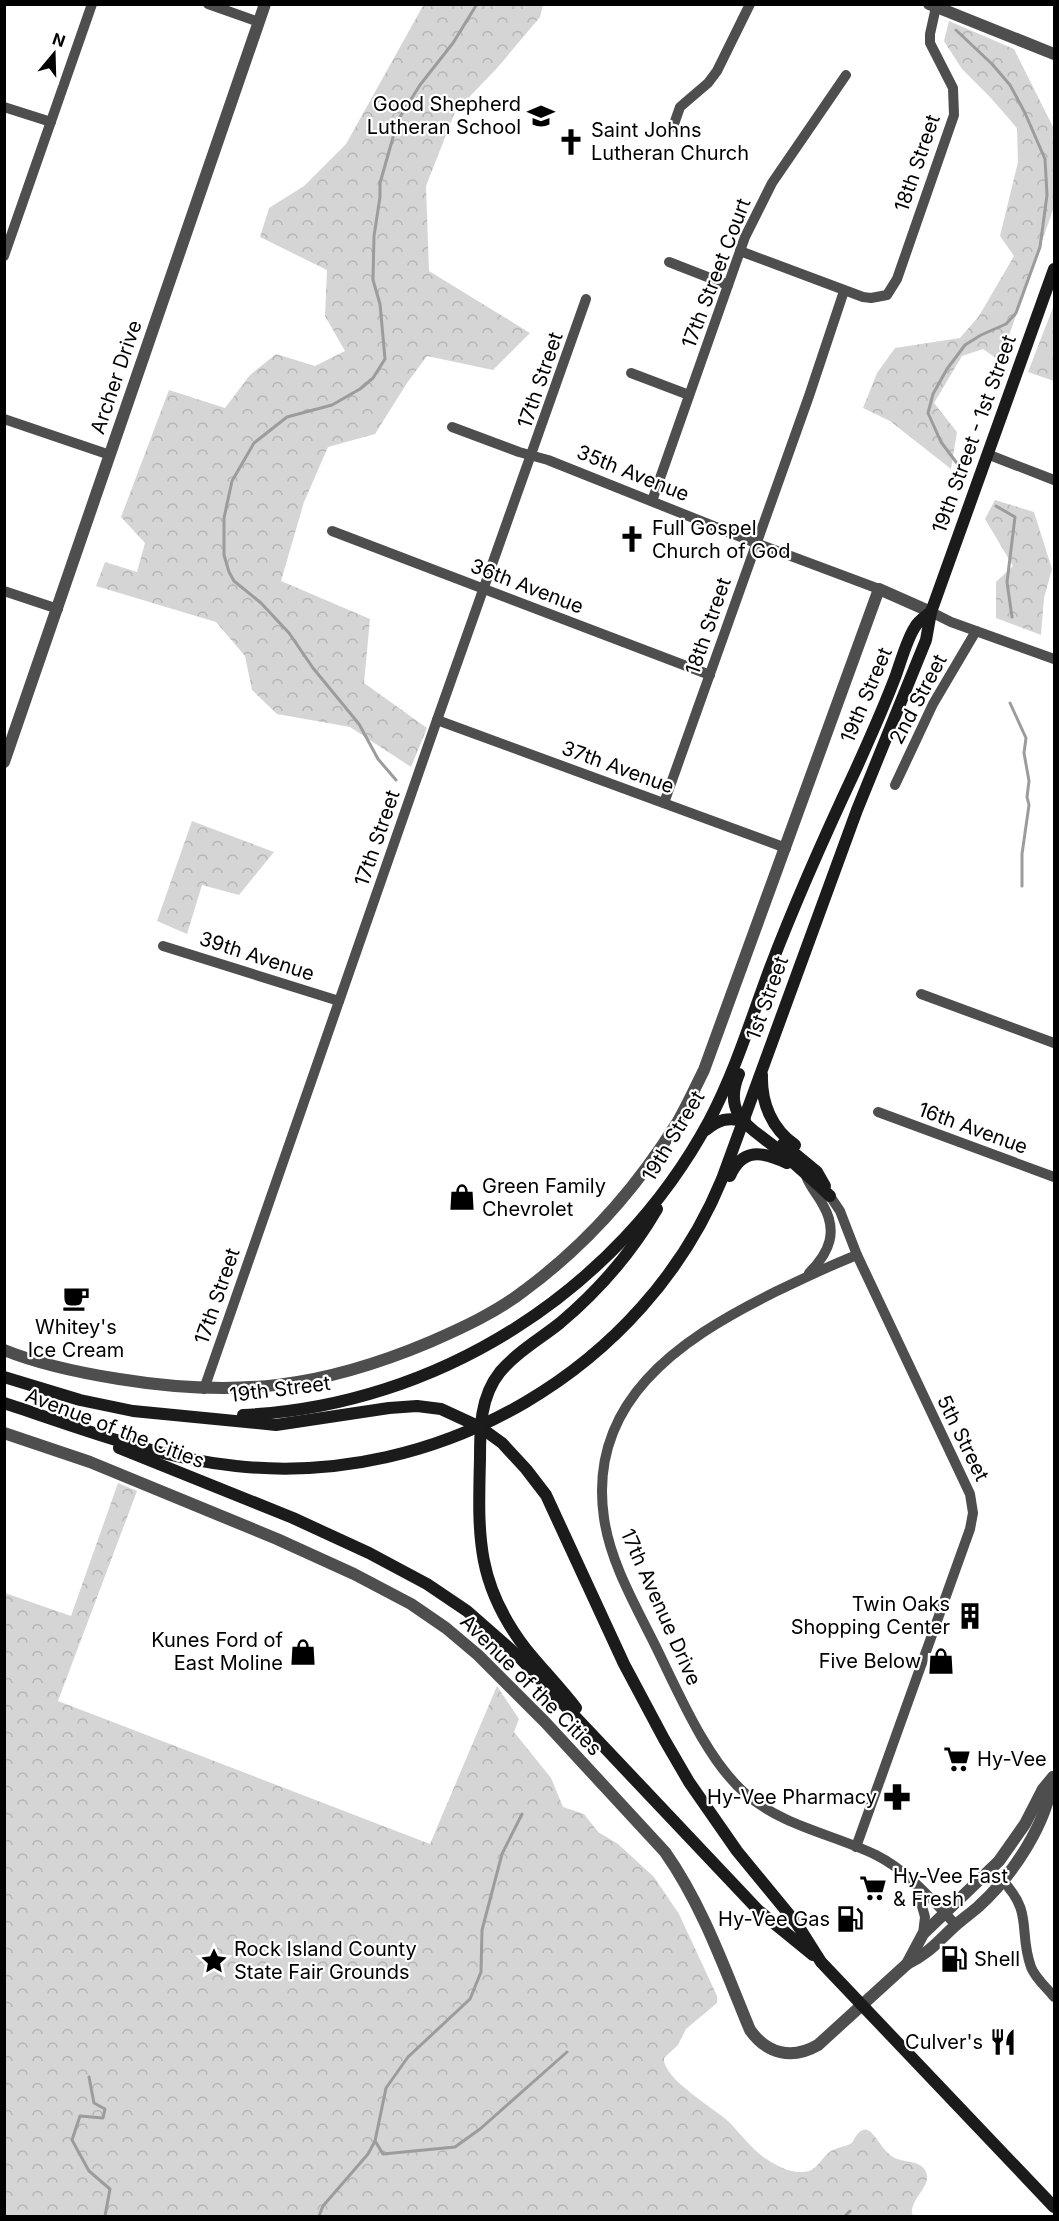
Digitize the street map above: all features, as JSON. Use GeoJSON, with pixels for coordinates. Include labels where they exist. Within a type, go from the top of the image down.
{"type":"FeatureCollection","features":[{"type":"Feature","properties":{"kind":"main road","name":"19th Street - 1st Street"},"geometry":{"type":"LineString","coordinates":[[931,612],[1054,269]]}},
{"type":"Feature","properties":{"kind":"main road","name":"19th Street"},"geometry":{"type":"LineString","coordinates":[[197,1416],[263,1414],[330,1404],[393,1387],[440,1369],[515,1329],[582,1280],[643,1217],[701,1135],[730,1076],[812,864],[875,727],[915,627],[931,612]]}},
{"type":"Feature","properties":{"kind":"main road","name":"1st Street"},"geometry":{"type":"LineString","coordinates":[[480,1427],[541,1394],[581,1365],[618,1331],[651,1295],[682,1254],[699,1226],[715,1196],[857,810],[926,639],[931,612]]}},
{"type":"Feature","properties":{"kind":"main road"},"geometry":{"type":"LineString","coordinates":[[783,936],[761,1017],[733,1090],[734,1105],[749,1129],[778,1150],[828,1193]]}},
{"type":"Feature","properties":{"kind":"main road"},"geometry":{"type":"LineString","coordinates":[[763,1066],[764,1101],[772,1121],[780,1134],[822,1169],[828,1193]]}},
{"type":"Feature","properties":{"kind":"main road"},"geometry":{"type":"LineString","coordinates":[[701,1135],[721,1120],[743,1120],[756,1124],[818,1172],[828,1193]]}},
{"type":"Feature","properties":{"kind":"main road"},"geometry":{"type":"LineString","coordinates":[[618,1331],[639,1317],[675,1274],[702,1235],[733,1169],[740,1160],[759,1153],[775,1157],[803,1171]]}},
{"type":"Feature","properties":{"kind":"main road","name":"Avenue of the Cities"},"geometry":{"type":"LineString","coordinates":[[622,1766],[567,1696],[526,1649],[506,1620],[496,1600],[484,1565],[478,1525],[480,1427],[488,1392],[499,1374],[517,1355],[559,1323],[610,1275],[648,1225],[682,1164]]}},
{"type":"Feature","properties":{"kind":"main road","name":"Avenue of the Cities"},"geometry":{"type":"LineString","coordinates":[[4,1376],[97,1404],[147,1413],[276,1425],[417,1406],[459,1415],[480,1427],[514,1455],[546,1496],[624,1664],[689,1782],[730,1842],[773,1898],[797,1924],[821,1962]]}},
{"type":"Feature","properties":{"kind":"main road"},"geometry":{"type":"LineString","coordinates":[[4,1403],[140,1447],[179,1457],[237,1467],[320,1469],[387,1458],[451,1439],[480,1427]]}},
{"type":"Feature","properties":{"kind":"main road","name":"Avenue of the Cities"},"geometry":{"type":"LineString","coordinates":[[4,1408],[141,1457],[293,1518],[369,1553],[427,1584],[467,1611],[504,1643],[759,1911],[821,1962],[988,2136]]}},
{"type":"Feature","properties":{"kind":"main road","name":"Avenue of the Cities"},"geometry":{"type":"LineString","coordinates":[[893,2036],[1054,2207]]}},
{"type":"Feature","properties":{"kind":"street"},"geometry":{"type":"LineString","coordinates":[[5,251],[92,4]]}},
{"type":"Feature","properties":{"kind":"street"},"geometry":{"type":"LineString","coordinates":[[208,4],[259,22]]}},
{"type":"Feature","properties":{"kind":"street","name":"Archer Drive"},"geometry":{"type":"LineString","coordinates":[[4,762],[265,4]]}},
{"type":"Feature","properties":{"kind":"street"},"geometry":{"type":"LineString","coordinates":[[673,127],[680,107],[708,83],[717,71],[750,4]]}},
{"type":"Feature","properties":{"kind":"street"},"geometry":{"type":"LineString","coordinates":[[932,6],[1054,54]]}},
{"type":"Feature","properties":{"kind":"street","name":"18th Street"},"geometry":{"type":"LineString","coordinates":[[664,803],[809,396],[844,291],[871,298],[887,295],[897,279],[954,115],[953,88],[930,43],[932,6]]}},
{"type":"Feature","properties":{"kind":"street","name":"17th Street Court"},"geometry":{"type":"LineString","coordinates":[[652,501],[740,251],[755,215],[772,183],[846,75]]}},
{"type":"Feature","properties":{"kind":"street"},"geometry":{"type":"LineString","coordinates":[[4,106],[51,122]]}},
{"type":"Feature","properties":{"kind":"street"},"geometry":{"type":"LineString","coordinates":[[740,251],[844,291]]}},
{"type":"Feature","properties":{"kind":"street"},"geometry":{"type":"LineString","coordinates":[[669,262],[728,285]]}},
{"type":"Feature","properties":{"kind":"street","name":"17th Street"},"geometry":{"type":"LineString","coordinates":[[204,1389],[586,299]]}},
{"type":"Feature","properties":{"kind":"street"},"geometry":{"type":"LineString","coordinates":[[631,373],[689,395]]}},
{"type":"Feature","properties":{"kind":"street"},"geometry":{"type":"LineString","coordinates":[[4,419],[110,455]]}},
{"type":"Feature","properties":{"kind":"street","name":"35th Avenue"},"geometry":{"type":"LineString","coordinates":[[452,427],[652,501],[879,589],[931,612]]}},
{"type":"Feature","properties":{"kind":"street"},"geometry":{"type":"LineString","coordinates":[[987,454],[1054,480]]}},
{"type":"Feature","properties":{"kind":"street","name":"36th Avenue"},"geometry":{"type":"LineString","coordinates":[[332,531],[710,675]]}},
{"type":"Feature","properties":{"kind":"street","name":"19th Street"},"geometry":{"type":"LineString","coordinates":[[524,1292],[570,1254],[627,1193],[677,1122],[704,1070],[879,589]]}},
{"type":"Feature","properties":{"kind":"street"},"geometry":{"type":"LineString","coordinates":[[4,591],[58,609]]}},
{"type":"Feature","properties":{"kind":"street"},"geometry":{"type":"LineString","coordinates":[[931,612],[951,622],[1054,659]]}},
{"type":"Feature","properties":{"kind":"street","name":"2nd Street"},"geometry":{"type":"LineString","coordinates":[[895,785],[933,704],[976,631]]}},
{"type":"Feature","properties":{"kind":"street","name":"37th Avenue"},"geometry":{"type":"LineString","coordinates":[[437,720],[786,848]]}},
{"type":"Feature","properties":{"kind":"street","name":"39th Avenue"},"geometry":{"type":"LineString","coordinates":[[163,946],[339,1001]]}},
{"type":"Feature","properties":{"kind":"street"},"geometry":{"type":"LineString","coordinates":[[921,994],[1054,1043]]}},
{"type":"Feature","properties":{"kind":"street","name":"16th Avenue"},"geometry":{"type":"LineString","coordinates":[[878,1112],[1054,1177]]}},
{"type":"Feature","properties":{"kind":"street"},"geometry":{"type":"LineString","coordinates":[[803,1171],[831,1221],[829,1245],[818,1265],[805,1278]]}},
{"type":"Feature","properties":{"kind":"street"},"geometry":{"type":"LineString","coordinates":[[828,1193],[840,1211],[856,1255]]}},
{"type":"Feature","properties":{"kind":"street","name":"17th Avenue Drive"},"geometry":{"type":"LineString","coordinates":[[856,1255],[727,1316],[680,1347],[644,1381],[624,1408],[610,1440],[603,1477],[603,1516],[611,1550],[638,1612],[690,1715],[712,1752],[734,1782],[752,1800],[780,1818],[889,1862],[956,1925]]}},
{"type":"Feature","properties":{"kind":"street","name":"5th Street"},"geometry":{"type":"LineString","coordinates":[[856,1255],[970,1494],[974,1513],[856,1847]]}},
{"type":"Feature","properties":{"kind":"street","name":"Avenue of the Cities"},"geometry":{"type":"LineString","coordinates":[[4,1350],[71,1370],[147,1384],[204,1389],[274,1386],[335,1375],[375,1364],[462,1328],[524,1292]]}},
{"type":"Feature","properties":{"kind":"street","name":"Avenue of the Cities"},"geometry":{"type":"LineString","coordinates":[[4,1433],[90,1462],[277,1539],[393,1594],[446,1628],[478,1655],[544,1722],[665,1852],[678,1870],[696,1905],[750,2030],[766,2047],[782,2054],[811,2049],[862,2005]]}},
{"type":"Feature","properties":{"kind":"street"},"geometry":{"type":"LineString","coordinates":[[862,2005],[907,1964],[926,1955],[979,1906],[1002,1880],[1036,1829],[1051,1792],[1054,1775]]}},
{"type":"Feature","properties":{"kind":"street"},"geometry":{"type":"LineString","coordinates":[[907,1964],[923,1934],[991,1870],[1008,1849],[1025,1824],[1043,1789],[1054,1775]]}},
{"type":"Feature","properties":{"kind":"street"},"geometry":{"type":"LineString","coordinates":[[1002,1880],[1014,1893],[1022,1910],[1026,1951],[1032,1971],[1054,1997]]}},
{"type":"Feature","properties":{"kind":"street"},"geometry":{"type":"LineString","coordinates":[[916,1885],[925,1917],[923,1934]]}},
{"type":"Feature","properties":{"kind":"green space"},"geometry":{"type":"Polygon","coordinates":[[[424,4],[543,5],[540,17],[498,67],[455,112],[426,186],[429,271],[530,333],[493,370],[427,356],[375,434],[328,447],[304,502],[281,581],[370,619],[364,683],[427,728],[411,767],[350,727],[277,714],[252,690],[245,656],[216,622],[96,586],[105,562],[137,572],[145,543],[121,517],[169,390],[225,408],[250,375],[276,354],[315,366],[345,351],[325,316],[327,270],[260,237],[269,208],[304,186],[346,144],[424,4]]]}},
{"type":"Feature","properties":{"kind":"green space"},"geometry":{"type":"Polygon","coordinates":[[[949,21],[1014,49],[1054,129],[1054,207],[1000,361],[983,349],[962,356],[934,403],[957,432],[951,469],[890,421],[863,408],[877,373],[895,348],[960,338],[979,316],[1014,256],[1000,236],[1018,162],[1017,128],[962,69],[944,41],[949,21]]]}},
{"type":"Feature","properties":{"kind":"green space"},"geometry":{"type":"Polygon","coordinates":[[[1054,305],[1054,381],[1028,372],[1054,305]]]}},
{"type":"Feature","properties":{"kind":"green space"},"geometry":{"type":"Polygon","coordinates":[[[995,500],[1034,512],[1052,569],[1044,598],[1041,635],[996,618],[996,582],[1013,566],[985,519],[995,500]]]}},
{"type":"Feature","properties":{"kind":"green space"},"geometry":{"type":"Polygon","coordinates":[[[192,821],[274,852],[239,895],[202,885],[187,934],[157,921],[192,821]]]}},
{"type":"Feature","properties":{"kind":"green space"},"geometry":{"type":"Polygon","coordinates":[[[118,1483],[137,1491],[58,1701],[430,1844],[497,1686],[519,1719],[514,1732],[551,1778],[563,1807],[584,1814],[598,1832],[618,1844],[654,1877],[679,1914],[717,1996],[717,2003],[686,2029],[678,2045],[664,2058],[671,2074],[690,2092],[728,2121],[763,2157],[789,2170],[802,2172],[812,2170],[831,2151],[852,2143],[858,2134],[863,2130],[868,2130],[893,2157],[921,2165],[924,2168],[927,2177],[912,2208],[912,2214],[915,2216],[5,2216],[5,1593],[71,1616],[118,1483]]]}},
{"type":"Feature","properties":{"kind":"waterway"},"geometry":{"type":"LineString","coordinates":[[396,780],[378,759],[359,724],[313,668],[289,633],[261,603],[234,581],[224,555],[224,518],[232,481],[254,443],[287,417],[332,405],[360,389],[373,378],[385,359],[380,304],[373,280],[374,236],[380,183],[398,120],[420,85],[453,43],[477,4]]}},
{"type":"Feature","properties":{"kind":"waterway"},"geometry":{"type":"LineString","coordinates":[[956,30],[992,64],[1010,85],[1045,159],[1047,195],[1040,247],[1016,313],[1006,324],[965,345],[947,369],[933,394],[928,413],[941,442],[962,470]]}},
{"type":"Feature","properties":{"kind":"waterway"},"geometry":{"type":"LineString","coordinates":[[996,506],[1015,517],[1007,582],[1012,617]]}},
{"type":"Feature","properties":{"kind":"waterway"},"geometry":{"type":"LineString","coordinates":[[1010,703],[1026,738],[1024,753],[1029,781],[1027,797],[1029,805],[1022,854],[1022,886]]}},
{"type":"Feature","properties":{"kind":"waterway"},"geometry":{"type":"LineString","coordinates":[[319,2216],[323,2206],[368,2154],[375,2141],[386,2088],[408,2057],[470,1999],[481,1972],[482,1930],[502,1854],[522,1814]]}},
{"type":"Feature","properties":{"kind":"waterway"},"geometry":{"type":"LineString","coordinates":[[375,2141],[383,2154],[455,2147],[480,2129],[567,2052]]}},
{"type":"Feature","properties":{"kind":"waterway"},"geometry":{"type":"LineString","coordinates":[[89,2077],[94,2103],[105,2109],[103,2118],[80,2116],[72,2140],[89,2171],[110,2189],[105,2216]]}},
{"type":"Feature","properties":{"kind":"waterway"},"geometry":{"type":"LineString","coordinates":[[845,2216],[850,2211]]}},
{"type":"Feature","properties":{"kind":"place","name":"Good Shepherd Lutheran School"},"geometry":{"type":"Point","coordinates":[541,116]}},
{"type":"Feature","properties":{"kind":"place","name":"Saint Johns Lutheran Church"},"geometry":{"type":"Point","coordinates":[571,142]}},
{"type":"Feature","properties":{"kind":"place","name":"Full Gospel Church of God"},"geometry":{"type":"Point","coordinates":[632,539]}},
{"type":"Feature","properties":{"kind":"place","name":"Green Family Chevrolet"},"geometry":{"type":"Point","coordinates":[462,1197]}},
{"type":"Feature","properties":{"kind":"place","name":"Whitey's Ice Cream"},"geometry":{"type":"Point","coordinates":[76,1298]}},
{"type":"Feature","properties":{"kind":"place","name":"Twin Oaks Shopping Center"},"geometry":{"type":"Point","coordinates":[970,1616]}},
{"type":"Feature","properties":{"kind":"place","name":"Kunes Ford of East Moline"},"geometry":{"type":"Point","coordinates":[303,1652]}},
{"type":"Feature","properties":{"kind":"place","name":"Five Below"},"geometry":{"type":"Point","coordinates":[941,1661]}},
{"type":"Feature","properties":{"kind":"place","name":"Hy-Vee"},"geometry":{"type":"Point","coordinates":[957,1759]}},
{"type":"Feature","properties":{"kind":"place","name":"Hy-Vee Pharmacy"},"geometry":{"type":"Point","coordinates":[897,1797]}},
{"type":"Feature","properties":{"kind":"place","name":"Hy-Vee Fast & Fresh"},"geometry":{"type":"Point","coordinates":[873,1888]}},
{"type":"Feature","properties":{"kind":"place","name":"Hy-Vee Gas"},"geometry":{"type":"Point","coordinates":[850,1919]}},
{"type":"Feature","properties":{"kind":"place","name":"Shell"},"geometry":{"type":"Point","coordinates":[954,1959]}},
{"type":"Feature","properties":{"kind":"place","name":"Rock Island County State Fair Grounds"},"geometry":{"type":"Point","coordinates":[214,1961]}},
{"type":"Feature","properties":{"kind":"place","name":"Culver's"},"geometry":{"type":"Point","coordinates":[1003,2042]}}]}
